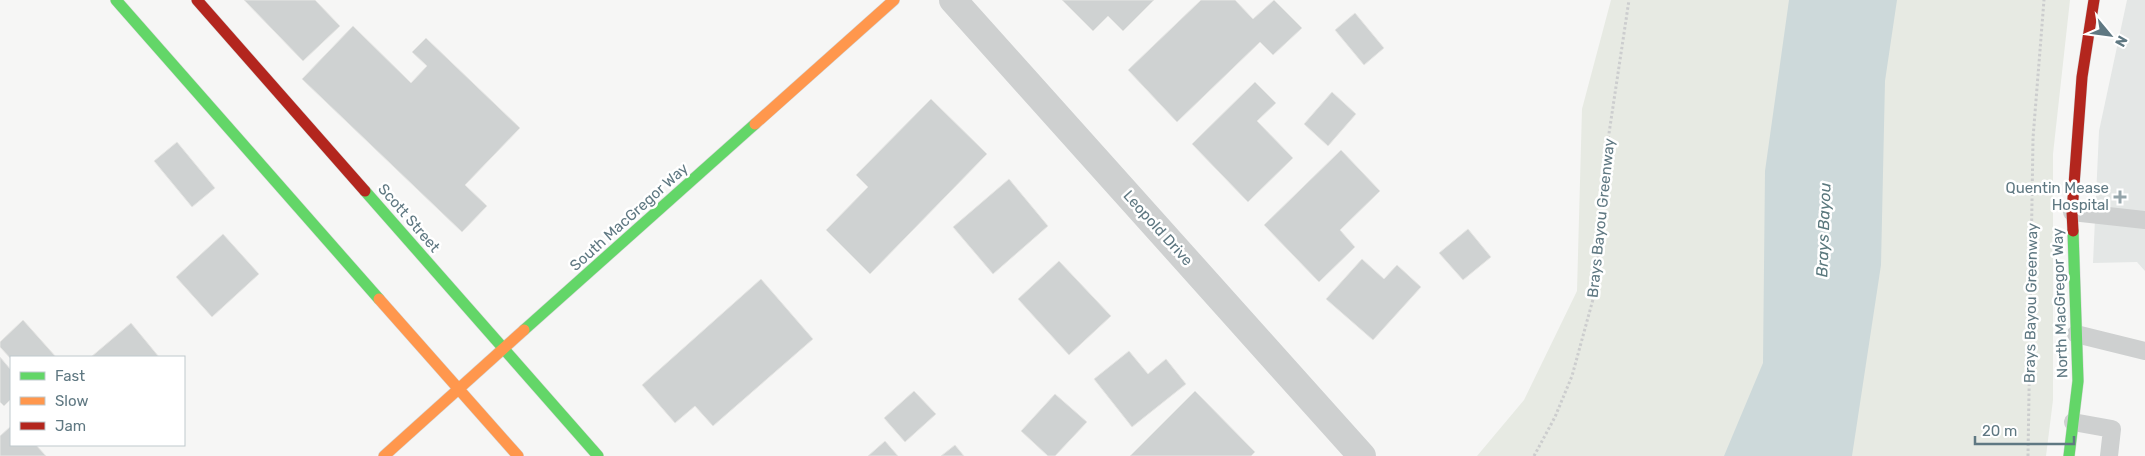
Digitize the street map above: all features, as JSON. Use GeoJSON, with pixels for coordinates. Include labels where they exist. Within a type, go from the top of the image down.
{"type":"FeatureCollection","features":[{"type":"Feature","properties":{"kind":"main road"},"geometry":{"type":"LineString","coordinates":[[116,0],[518,456]]}},
{"type":"Feature","properties":{"kind":"main road","name":"Scott Street"},"geometry":{"type":"LineString","coordinates":[[197,0],[598,456]]}},
{"type":"Feature","properties":{"kind":"main road","name":"South MacGregor Way"},"geometry":{"type":"LineString","coordinates":[[384,456],[894,0]]}},
{"type":"Feature","properties":{"kind":"main road","name":"North MacGregor Way"},"geometry":{"type":"LineString","coordinates":[[2069,456],[2078,381],[2072,212],[2082,77],[2094,0]]}},
{"type":"Feature","properties":{"kind":"street","name":"Leopold Drive"},"geometry":{"type":"LineString","coordinates":[[953,0],[1362,456]]}},
{"type":"Feature","properties":{"kind":"lane"},"geometry":{"type":"LineString","coordinates":[[2072,212],[2145,220]]}},
{"type":"Feature","properties":{"kind":"lane"},"geometry":{"type":"LineString","coordinates":[[2076,334],[2145,351]]}},
{"type":"Feature","properties":{"kind":"lane"},"geometry":{"type":"LineString","coordinates":[[2073,422],[2112,429],[2109,456]]}},
{"type":"Feature","properties":{"kind":"path","name":"Brays Bayou Greenway"},"geometry":{"type":"LineString","coordinates":[[1534,456],[1555,417],[1572,376],[1595,292],[1608,140],[1629,0]]}},
{"type":"Feature","properties":{"kind":"path","name":"Brays Bayou Greenway"},"geometry":{"type":"LineString","coordinates":[[2028,456],[2033,138],[2044,0]]}},
{"type":"Feature","properties":{"kind":"shaded area"},"geometry":{"type":"Polygon","coordinates":[[[1611,0],[2070,0],[2053,154],[2053,400],[2046,456],[1477,456],[1524,400],[1577,291],[1582,109],[1611,0]]]}},
{"type":"Feature","properties":{"kind":"shaded area","name":"Quentin Mease Hospital"},"geometry":{"type":"Polygon","coordinates":[[[2127,0],[2145,0],[2145,271],[2137,262],[2093,263],[2099,131],[2127,0]]]}},
{"type":"Feature","properties":{"kind":"water","name":"Brays Bayou"},"geometry":{"type":"Polygon","coordinates":[[[1789,0],[1897,0],[1885,81],[1881,265],[1852,456],[1724,456],[1763,363],[1765,171],[1789,0]]]}},
{"type":"Feature","properties":{"kind":"building"},"geometry":{"type":"Polygon","coordinates":[[[244,0],[315,0],[340,26],[303,61],[244,0]]]}},
{"type":"Feature","properties":{"kind":"building"},"geometry":{"type":"Polygon","coordinates":[[[1062,0],[1154,0],[1123,31],[1108,16],[1093,31],[1062,0]]]}},
{"type":"Feature","properties":{"kind":"building"},"geometry":{"type":"Polygon","coordinates":[[[1201,0],[1235,0],[1253,19],[1274,0],[1302,28],[1273,55],[1260,42],[1177,122],[1128,70],[1201,0]]]}},
{"type":"Feature","properties":{"kind":"building"},"geometry":{"type":"Polygon","coordinates":[[[1355,13],[1384,48],[1364,65],[1335,30],[1355,13]]]}},
{"type":"Feature","properties":{"kind":"building"},"geometry":{"type":"Polygon","coordinates":[[[353,26],[411,83],[427,66],[412,52],[426,38],[520,128],[465,185],[487,206],[462,232],[302,79],[353,26]]]}},
{"type":"Feature","properties":{"kind":"building"},"geometry":{"type":"Polygon","coordinates":[[[1255,82],[1276,103],[1257,121],[1293,158],[1248,202],[1192,144],[1255,82]]]}},
{"type":"Feature","properties":{"kind":"building"},"geometry":{"type":"Polygon","coordinates":[[[1332,92],[1356,114],[1328,146],[1304,124],[1332,92]]]}},
{"type":"Feature","properties":{"kind":"building"},"geometry":{"type":"Polygon","coordinates":[[[931,99],[987,154],[870,274],[826,230],[868,187],[856,175],[931,99]]]}},
{"type":"Feature","properties":{"kind":"building"},"geometry":{"type":"Polygon","coordinates":[[[177,142],[215,188],[192,207],[154,161],[177,142]]]}},
{"type":"Feature","properties":{"kind":"building"},"geometry":{"type":"Polygon","coordinates":[[[1341,150],[1380,191],[1340,230],[1355,247],[1319,282],[1264,225],[1341,150]]]}},
{"type":"Feature","properties":{"kind":"building"},"geometry":{"type":"Polygon","coordinates":[[[1009,179],[1048,226],[993,274],[953,227],[1009,179]]]}},
{"type":"Feature","properties":{"kind":"building"},"geometry":{"type":"Polygon","coordinates":[[[1468,229],[1491,257],[1463,280],[1439,253],[1468,229]]]}},
{"type":"Feature","properties":{"kind":"building"},"geometry":{"type":"Polygon","coordinates":[[[223,234],[259,274],[212,317],[176,277],[223,234]]]}},
{"type":"Feature","properties":{"kind":"building"},"geometry":{"type":"Polygon","coordinates":[[[1362,259],[1384,279],[1397,265],[1421,287],[1373,340],[1326,299],[1362,259]]]}},
{"type":"Feature","properties":{"kind":"building"},"geometry":{"type":"Polygon","coordinates":[[[1059,261],[1111,316],[1069,355],[1018,299],[1059,261]]]}},
{"type":"Feature","properties":{"kind":"building"},"geometry":{"type":"Polygon","coordinates":[[[761,279],[813,339],[713,426],[695,406],[675,423],[642,385],[761,279]]]}},
{"type":"Feature","properties":{"kind":"building"},"geometry":{"type":"Polygon","coordinates":[[[23,320],[55,356],[10,356],[10,358],[0,347],[0,342],[23,320]]]}},
{"type":"Feature","properties":{"kind":"building"},"geometry":{"type":"Polygon","coordinates":[[[131,323],[158,356],[92,356],[131,323]]]}},
{"type":"Feature","properties":{"kind":"building"},"geometry":{"type":"Polygon","coordinates":[[[1129,351],[1148,374],[1166,359],[1186,384],[1132,427],[1094,379],[1129,351]]]}},
{"type":"Feature","properties":{"kind":"building"},"geometry":{"type":"Polygon","coordinates":[[[0,357],[10,369],[10,400],[4,406],[0,402],[0,357]]]}},
{"type":"Feature","properties":{"kind":"building"},"geometry":{"type":"Polygon","coordinates":[[[914,391],[936,414],[905,442],[884,418],[914,391]]]}},
{"type":"Feature","properties":{"kind":"building"},"geometry":{"type":"Polygon","coordinates":[[[1195,391],[1255,452],[1251,456],[1130,456],[1195,391]]]}},
{"type":"Feature","properties":{"kind":"building"},"geometry":{"type":"Polygon","coordinates":[[[1055,394],[1087,422],[1055,456],[1048,456],[1021,431],[1055,394]]]}},
{"type":"Feature","properties":{"kind":"building"},"geometry":{"type":"Polygon","coordinates":[[[10,427],[10,446],[37,446],[46,456],[0,456],[0,436],[10,427]]]}},
{"type":"Feature","properties":{"kind":"building"},"geometry":{"type":"Polygon","coordinates":[[[885,441],[898,456],[868,456],[885,441]]]}},
{"type":"Feature","properties":{"kind":"building"},"geometry":{"type":"Polygon","coordinates":[[[955,445],[964,456],[941,456],[955,445]]]}},
{"type":"Feature","properties":{"kind":"traffic: fast"},"geometry":{"type":"LineString","coordinates":[[116,0],[379,299]]}},
{"type":"Feature","properties":{"kind":"traffic: fast"},"geometry":{"type":"LineString","coordinates":[[524,330],[755,124]]}},
{"type":"Feature","properties":{"kind":"traffic: fast"},"geometry":{"type":"LineString","coordinates":[[365,191],[598,456]]}},
{"type":"Feature","properties":{"kind":"traffic: fast"},"geometry":{"type":"LineString","coordinates":[[2069,456],[2078,381],[2073,231]]}},
{"type":"Feature","properties":{"kind":"traffic: slow"},"geometry":{"type":"LineString","coordinates":[[755,124],[894,0]]}},
{"type":"Feature","properties":{"kind":"traffic: slow"},"geometry":{"type":"LineString","coordinates":[[379,299],[518,456]]}},
{"type":"Feature","properties":{"kind":"traffic: slow"},"geometry":{"type":"LineString","coordinates":[[384,456],[524,330]]}},
{"type":"Feature","properties":{"kind":"traffic: jam"},"geometry":{"type":"LineString","coordinates":[[197,0],[365,191]]}},
{"type":"Feature","properties":{"kind":"traffic: jam"},"geometry":{"type":"LineString","coordinates":[[2073,231],[2072,212],[2082,77],[2094,0]]}},
{"type":"Feature","properties":{"kind":"place","name":"Quentin Mease Hospital"},"geometry":{"type":"Point","coordinates":[2120,197]}}]}
